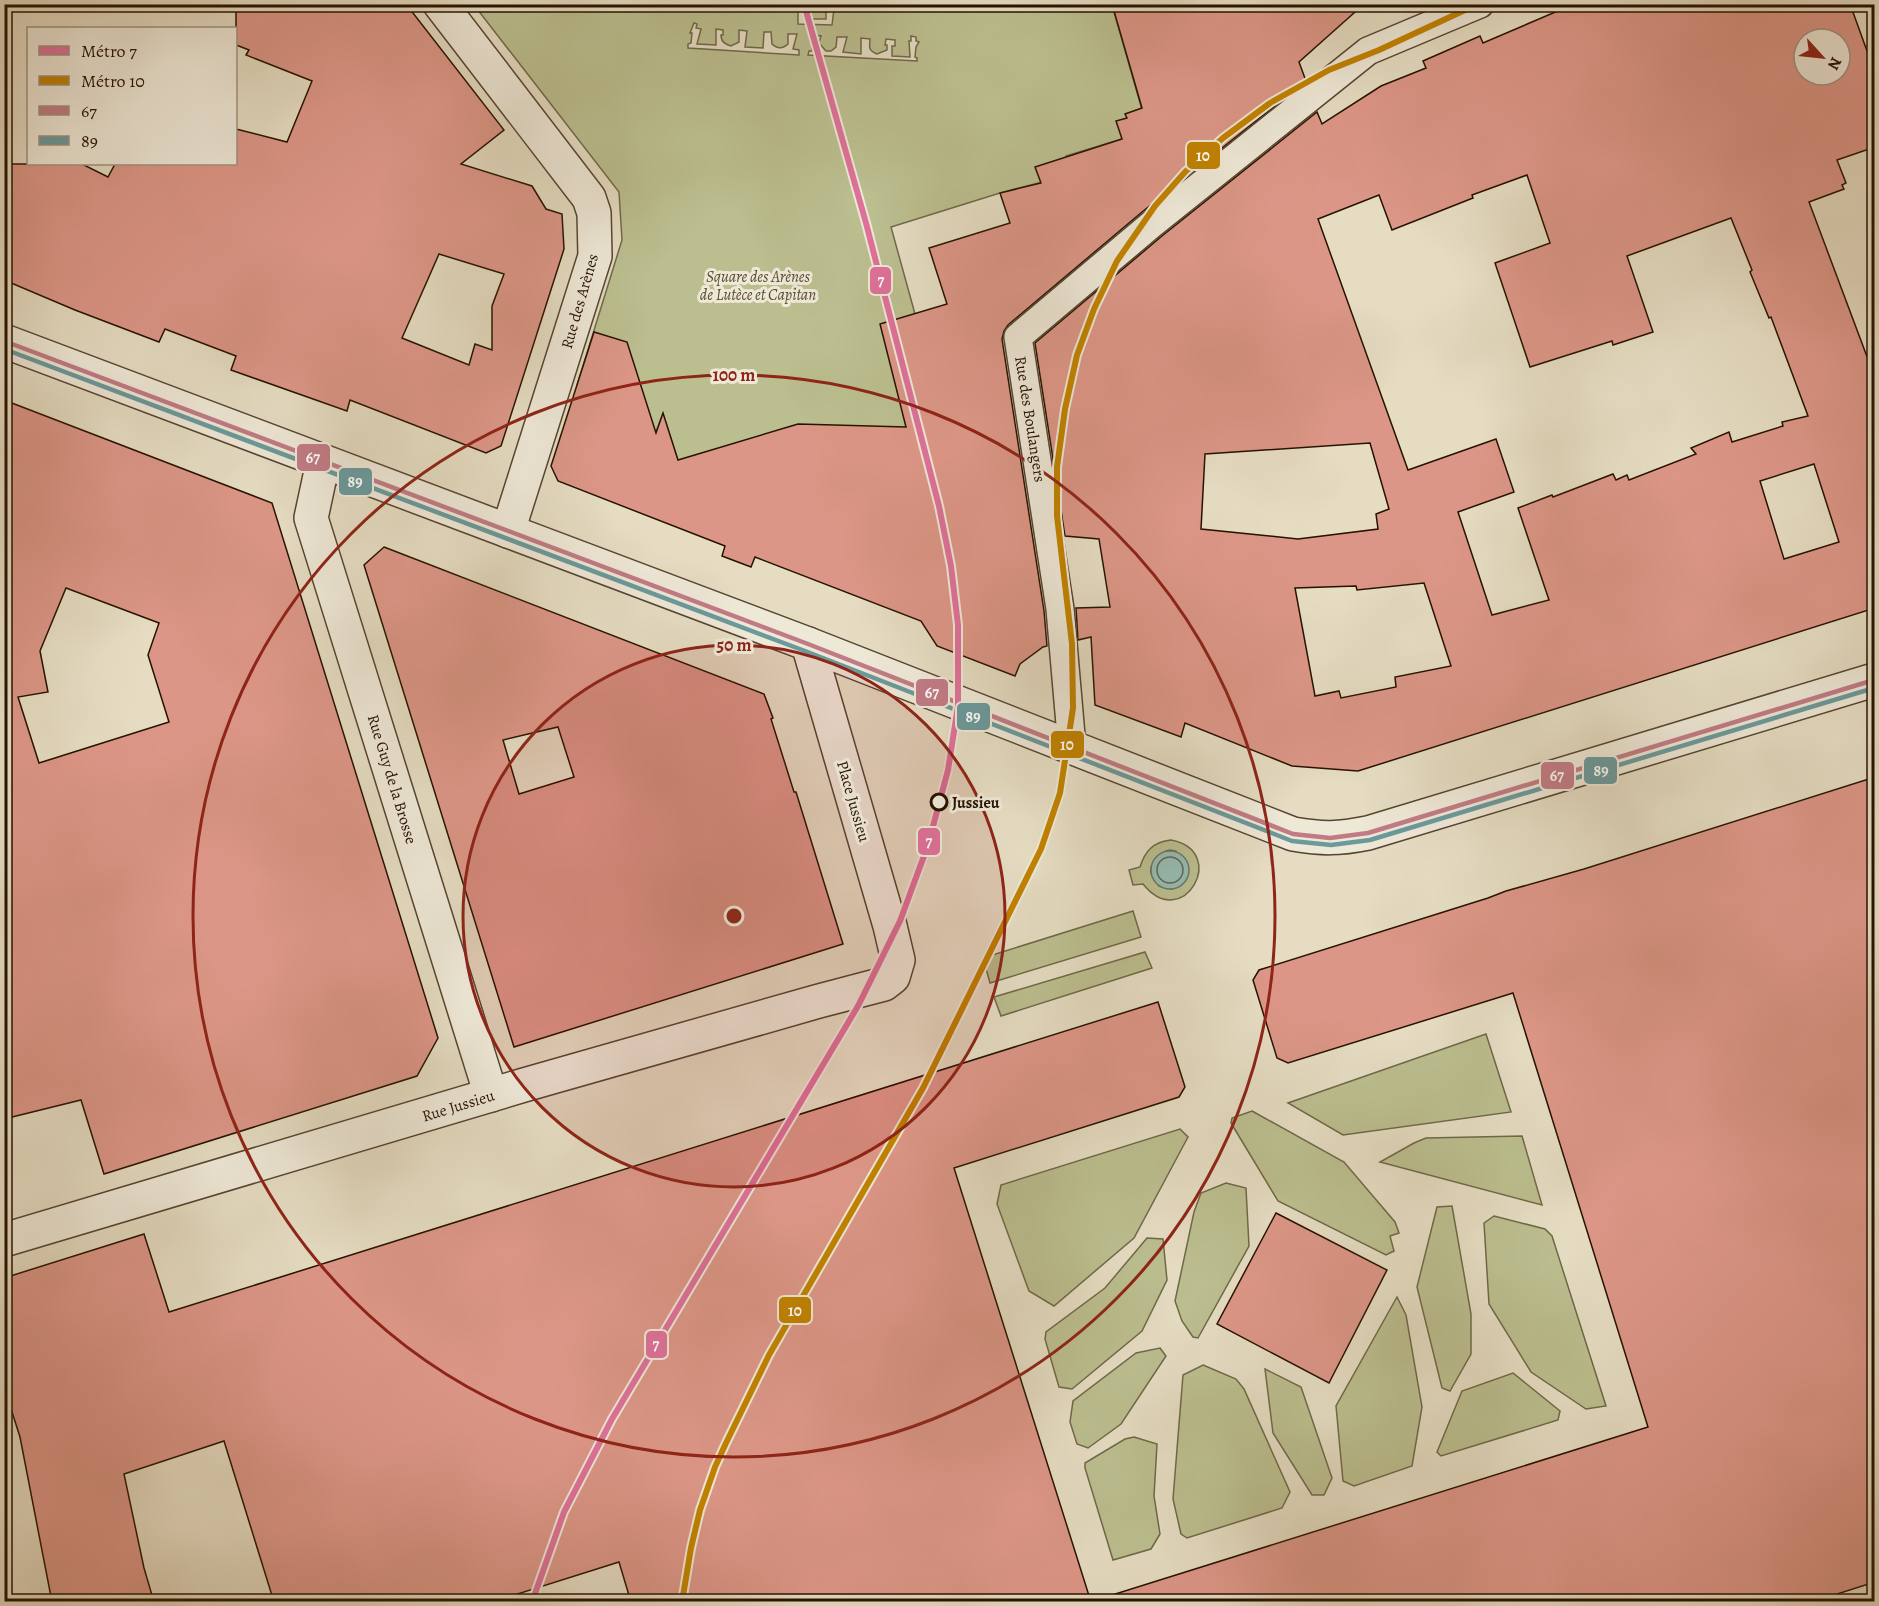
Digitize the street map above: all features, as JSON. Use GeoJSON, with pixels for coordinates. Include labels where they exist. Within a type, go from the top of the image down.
{"type":"FeatureCollection","features":[{"type":"Feature","properties":{"kind":"street","name":"Rue des Arènes"},"geometry":{"type":"LineString","coordinates":[[440,4],[589,198],[594,213],[595,256],[508,531]]}},
{"type":"Feature","properties":{"kind":"street","name":"Rue des Boulangers"},"geometry":{"type":"LineString","coordinates":[[1072,747],[1060,609],[1018,337],[1152,224],[1368,51],[1480,4]]}},
{"type":"Feature","properties":{"kind":"street"},"geometry":{"type":"LineString","coordinates":[[4,341],[808,644],[1293,834],[1314,838],[1337,839],[1368,833],[1875,680]]}},
{"type":"Feature","properties":{"kind":"street","name":"Rue Guy de la Brosse"},"geometry":{"type":"LineString","coordinates":[[323,462],[311,518],[491,1095]]}},
{"type":"Feature","properties":{"kind":"street","name":"Place Jussieu"},"geometry":{"type":"LineString","coordinates":[[808,644],[898,960]]}},
{"type":"Feature","properties":{"kind":"street","name":"Rue Jussieu"},"geometry":{"type":"LineString","coordinates":[[4,1239],[491,1095],[884,984],[893,977],[898,960]]}},
{"type":"Feature","properties":{"kind":"green space","name":"Square des Arènes de Lutèce et Capitan"},"geometry":{"type":"Polygon","coordinates":[[[474,5],[777,5],[798,8],[798,24],[832,25],[834,9],[857,5],[1112,5],[1148,131],[1066,156],[1073,174],[1000,193],[891,227],[944,427],[678,461],[663,414],[626,507],[639,404],[577,385],[622,240],[619,192],[474,5]],[[694,23],[688,48],[799,55],[799,50],[793,49],[797,34],[788,34],[788,44],[780,48],[772,44],[771,32],[764,32],[763,48],[745,47],[747,31],[739,30],[739,42],[731,46],[722,39],[723,30],[716,29],[716,45],[697,44],[701,29],[696,28],[697,24],[694,23]],[[813,35],[812,51],[809,51],[808,55],[917,61],[916,47],[919,42],[916,41],[916,37],[911,36],[911,41],[909,41],[910,57],[892,56],[892,46],[895,46],[895,40],[886,39],[887,50],[877,54],[870,49],[870,39],[861,38],[861,54],[843,52],[847,37],[837,37],[836,47],[831,51],[826,51],[819,43],[821,36],[813,35]]]}},
{"type":"Feature","properties":{"kind":"green space"},"geometry":{"type":"Polygon","coordinates":[[[806,5],[826,5],[826,19],[805,19],[806,5]]]}},
{"type":"Feature","properties":{"kind":"green space"},"geometry":{"type":"Polygon","coordinates":[[[1171,840],[1188,847],[1197,859],[1199,872],[1194,885],[1185,895],[1173,900],[1158,897],[1143,884],[1133,885],[1129,870],[1140,867],[1144,856],[1155,845],[1171,840]],[[1176,851],[1163,852],[1152,865],[1152,875],[1159,886],[1172,889],[1176,851]]]}},
{"type":"Feature","properties":{"kind":"green space"},"geometry":{"type":"Polygon","coordinates":[[[1133,911],[1141,937],[990,983],[983,958],[1133,911]]]}},
{"type":"Feature","properties":{"kind":"green space"},"geometry":{"type":"Polygon","coordinates":[[[1145,952],[1152,968],[1001,1016],[994,997],[1145,952]]]}},
{"type":"Feature","properties":{"kind":"green space"},"geometry":{"type":"Polygon","coordinates":[[[1486,1034],[1511,1112],[1343,1135],[1288,1103],[1486,1034]]]}},
{"type":"Feature","properties":{"kind":"green space"},"geometry":{"type":"Polygon","coordinates":[[[1252,1111],[1344,1162],[1395,1222],[1399,1233],[1390,1236],[1394,1251],[1386,1255],[1278,1201],[1231,1123],[1232,1118],[1252,1111]]]}},
{"type":"Feature","properties":{"kind":"green space"},"geometry":{"type":"Polygon","coordinates":[[[1180,1129],[1188,1137],[1134,1238],[1054,1306],[1029,1291],[997,1204],[1001,1185],[1180,1129]]]}},
{"type":"Feature","properties":{"kind":"green space"},"geometry":{"type":"Polygon","coordinates":[[[1522,1136],[1542,1205],[1380,1162],[1426,1138],[1522,1136]]]}},
{"type":"Feature","properties":{"kind":"green space"},"geometry":{"type":"Polygon","coordinates":[[[1226,1183],[1246,1188],[1249,1246],[1198,1338],[1193,1337],[1182,1321],[1175,1301],[1194,1212],[1201,1193],[1226,1183]]]}},
{"type":"Feature","properties":{"kind":"green space"},"geometry":{"type":"Polygon","coordinates":[[[1452,1206],[1471,1314],[1471,1354],[1450,1391],[1442,1388],[1417,1287],[1437,1207],[1452,1206]]]}},
{"type":"Feature","properties":{"kind":"green space"},"geometry":{"type":"Polygon","coordinates":[[[1494,1216],[1545,1229],[1552,1236],[1606,1406],[1586,1409],[1531,1372],[1489,1304],[1484,1223],[1494,1216]]]}},
{"type":"Feature","properties":{"kind":"green space"},"geometry":{"type":"Polygon","coordinates":[[[1147,1238],[1163,1239],[1167,1280],[1142,1331],[1072,1389],[1059,1387],[1045,1339],[1046,1332],[1105,1288],[1147,1238]]]}},
{"type":"Feature","properties":{"kind":"green space"},"geometry":{"type":"Polygon","coordinates":[[[1397,1297],[1406,1315],[1422,1407],[1412,1466],[1354,1486],[1343,1481],[1336,1406],[1397,1297]]]}},
{"type":"Feature","properties":{"kind":"green space"},"geometry":{"type":"Polygon","coordinates":[[[1160,1348],[1166,1356],[1121,1424],[1088,1448],[1077,1444],[1070,1422],[1073,1401],[1136,1353],[1160,1348]]]}},
{"type":"Feature","properties":{"kind":"green space"},"geometry":{"type":"Polygon","coordinates":[[[1203,1365],[1236,1379],[1244,1389],[1290,1492],[1282,1508],[1187,1538],[1181,1534],[1173,1499],[1183,1375],[1203,1365]]]}},
{"type":"Feature","properties":{"kind":"green space"},"geometry":{"type":"Polygon","coordinates":[[[1265,1369],[1301,1387],[1332,1478],[1324,1495],[1312,1495],[1273,1433],[1265,1369]]]}},
{"type":"Feature","properties":{"kind":"green space"},"geometry":{"type":"Polygon","coordinates":[[[1513,1373],[1560,1411],[1558,1420],[1441,1456],[1437,1452],[1462,1391],[1513,1373]]]}},
{"type":"Feature","properties":{"kind":"green space"},"geometry":{"type":"Polygon","coordinates":[[[1134,1437],[1157,1444],[1154,1496],[1160,1534],[1151,1549],[1113,1560],[1085,1463],[1125,1439],[1134,1437]]]}},
{"type":"Feature","properties":{"kind":"water"},"geometry":{"type":"Polygon","coordinates":[[[1170,851],[1184,856],[1189,870],[1184,884],[1170,889],[1156,884],[1151,870],[1156,856],[1170,851]]]}},
{"type":"Feature","properties":{"kind":"building"},"geometry":{"type":"Polygon","coordinates":[[[236,4],[406,4],[504,130],[461,164],[532,186],[546,209],[562,214],[564,249],[501,446],[486,453],[350,400],[347,411],[231,370],[236,356],[165,329],[159,342],[4,280],[4,164],[84,165],[108,177],[114,165],[237,165],[237,129],[287,142],[312,81],[246,55],[249,50],[237,45],[236,4]],[[439,254],[402,338],[469,365],[475,344],[492,350],[492,306],[504,274],[439,254]]]}},
{"type":"Feature","properties":{"kind":"building"},"geometry":{"type":"Polygon","coordinates":[[[1112,4],[1364,4],[1299,62],[1306,81],[1142,212],[1008,325],[1004,331],[1002,339],[1044,611],[1047,646],[1020,664],[1015,676],[937,646],[921,621],[755,557],[751,567],[722,556],[725,546],[558,481],[551,466],[594,332],[627,342],[656,433],[663,413],[678,460],[798,424],[906,427],[880,324],[947,304],[929,248],[1010,223],[1000,193],[1041,183],[1035,167],[1122,139],[1116,121],[1127,118],[1125,114],[1142,108],[1112,4]]]}},
{"type":"Feature","properties":{"kind":"building"},"geometry":{"type":"Polygon","coordinates":[[[1574,4],[1850,4],[1875,73],[1875,147],[1837,160],[1846,183],[1842,185],[1844,189],[1809,202],[1875,378],[1875,608],[1358,771],[1292,766],[1185,723],[1181,737],[1095,705],[1091,637],[1078,640],[1076,608],[1110,607],[1099,539],[1065,536],[1035,343],[1162,236],[1317,112],[1322,124],[1381,86],[1426,68],[1423,61],[1480,36],[1483,43],[1574,4]],[[1527,175],[1472,195],[1473,198],[1392,230],[1379,195],[1318,219],[1408,470],[1496,439],[1514,492],[1458,512],[1492,615],[1549,600],[1518,508],[1613,474],[1616,480],[1627,475],[1629,480],[1696,454],[1691,448],[1729,432],[1732,442],[1783,426],[1782,422],[1808,416],[1771,317],[1769,318],[1750,272],[1752,270],[1731,218],[1627,256],[1653,332],[1613,345],[1612,341],[1530,367],[1495,263],[1550,243],[1527,175]],[[1370,443],[1205,454],[1201,529],[1298,539],[1378,529],[1376,514],[1389,509],[1370,443]],[[1814,464],[1760,481],[1784,559],[1839,542],[1814,464]],[[1424,583],[1357,590],[1356,586],[1295,588],[1315,696],[1339,691],[1341,698],[1396,687],[1395,677],[1451,666],[1424,583]]]}},
{"type":"Feature","properties":{"kind":"building"},"geometry":{"type":"Polygon","coordinates":[[[4,400],[272,503],[438,1038],[417,1076],[104,1174],[81,1100],[4,1119],[4,400]],[[66,588],[40,651],[48,692],[18,697],[39,763],[169,722],[148,655],[159,623],[66,588]]]}},
{"type":"Feature","properties":{"kind":"building"},"geometry":{"type":"Polygon","coordinates":[[[384,547],[764,694],[843,944],[514,1047],[364,565],[384,547]],[[558,727],[503,740],[519,794],[574,777],[558,727]]]}},
{"type":"Feature","properties":{"kind":"building"},"geometry":{"type":"Polygon","coordinates":[[[1875,777],[1875,1582],[1812,1602],[1113,1602],[1112,1595],[1648,1427],[1513,993],[1288,1063],[1277,1058],[1253,980],[1259,970],[1875,777]]]}},
{"type":"Feature","properties":{"kind":"building"},"geometry":{"type":"Polygon","coordinates":[[[1158,1002],[1185,1087],[1179,1097],[954,1168],[1091,1602],[631,1602],[619,1562],[492,1602],[274,1602],[224,1441],[124,1474],[144,1568],[154,1602],[52,1602],[20,1437],[4,1387],[4,1278],[144,1234],[169,1312],[1158,1002]]]}},
{"type":"Feature","properties":{"kind":"building"},"geometry":{"type":"Polygon","coordinates":[[[1276,1213],[1387,1270],[1329,1383],[1217,1324],[1276,1213]]]}},
{"type":"Feature","properties":{"kind":"metro line","name":"7"},"geometry":{"type":"LineString","coordinates":[[532,1602],[564,1512],[612,1419],[858,1006],[900,921],[928,845],[948,770],[958,706],[958,625],[951,566],[939,506],[866,223],[804,4]]}},
{"type":"Feature","properties":{"kind":"metro line","name":"10"},"geometry":{"type":"LineString","coordinates":[[682,1602],[700,1510],[726,1443],[769,1355],[923,1088],[1041,849],[1060,793],[1073,708],[1072,644],[1057,516],[1057,467],[1065,409],[1077,355],[1094,309],[1117,261],[1155,206],[1185,172],[1223,138],[1270,103],[1329,70],[1379,50],[1478,4]]}},
{"type":"Feature","properties":{"kind":"transit line","name":"67"},"geometry":{"type":"LineString","coordinates":[[4,341],[808,644],[1293,834],[1330,838],[1368,833],[1874,680]]}},
{"type":"Feature","properties":{"kind":"transit line","name":"89"},"geometry":{"type":"LineString","coordinates":[[4,349],[805,651],[1292,841],[1331,845],[1370,840],[1874,688]]}},
{"type":"Feature","properties":{"kind":"place","name":"Jussieu"},"geometry":{"type":"Point","coordinates":[939,802]}}]}
